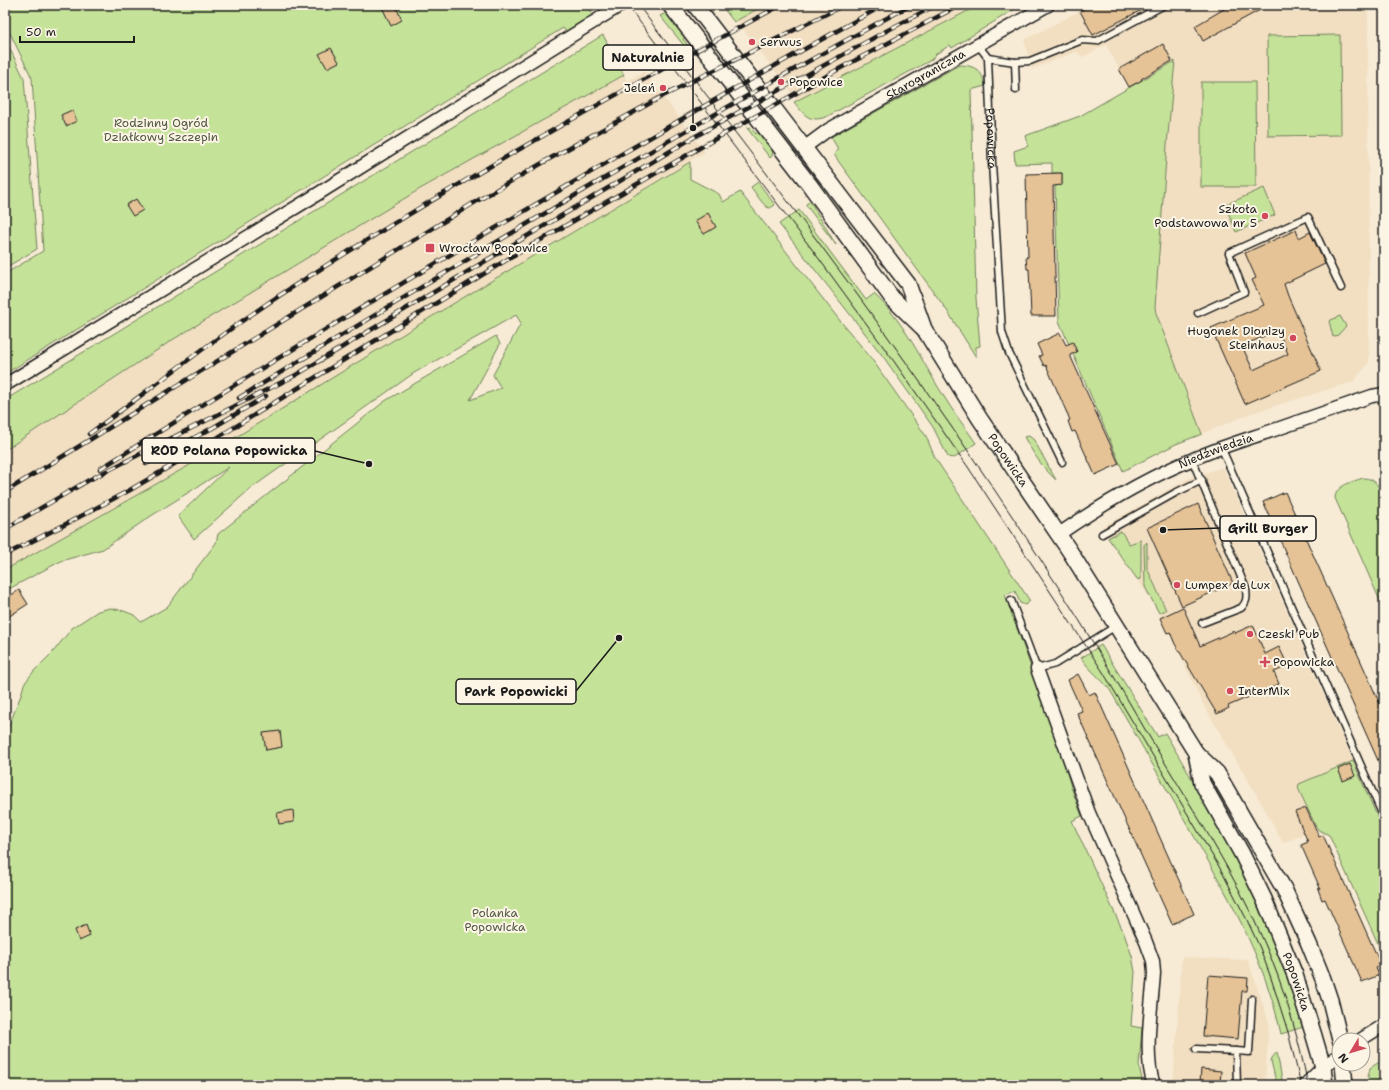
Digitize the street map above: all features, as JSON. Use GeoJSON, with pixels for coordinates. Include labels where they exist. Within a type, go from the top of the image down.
{"type":"FeatureCollection","features":[{"type":"Feature","properties":{"kind":"street"},"geometry":{"type":"LineString","coordinates":[[5,385],[315,196],[621,5]]}},
{"type":"Feature","properties":{"kind":"street","name":"Popowicka"},"geometry":{"type":"LineString","coordinates":[[670,5],[810,184],[892,298],[924,329]]}},
{"type":"Feature","properties":{"kind":"street","name":"Popowicka"},"geometry":{"type":"LineString","coordinates":[[695,5],[805,147],[908,284],[924,329],[984,425],[1059,534],[1196,753],[1217,773],[1284,889],[1323,979],[1338,1032]]}},
{"type":"Feature","properties":{"kind":"street","name":"Starograniczna"},"geometry":{"type":"LineString","coordinates":[[805,147],[828,130],[1048,5]]}},
{"type":"Feature","properties":{"kind":"street","name":"Niedźwiedzia"},"geometry":{"type":"LineString","coordinates":[[1059,534],[1096,509],[1140,484],[1192,459],[1222,447],[1372,396],[1384,394]]}},
{"type":"Feature","properties":{"kind":"street"},"geometry":{"type":"LineString","coordinates":[[1037,670],[1089,813],[1153,961],[1154,973],[1148,1050],[1149,1069],[1154,1085]]}},
{"type":"Feature","properties":{"kind":"street","name":"Popowicka"},"geometry":{"type":"LineString","coordinates":[[1196,753],[1202,783],[1242,854],[1264,899],[1292,968],[1307,1010],[1323,1067],[1325,1085]]}},
{"type":"Feature","properties":{"kind":"street"},"geometry":{"type":"LineString","coordinates":[[1371,1033],[1384,1025]]}},
{"type":"Feature","properties":{"kind":"street"},"geometry":{"type":"LineString","coordinates":[[1305,1085],[1331,1061]]}},
{"type":"Feature","properties":{"kind":"street"},"geometry":{"type":"LineString","coordinates":[[1344,1072],[1345,1085]]}},
{"type":"Feature","properties":{"kind":"lane"},"geometry":{"type":"LineString","coordinates":[[978,45],[988,58],[1015,62],[1030,61],[1082,40],[1096,41],[1164,5]]}},
{"type":"Feature","properties":{"kind":"lane","name":"Popowicka"},"geometry":{"type":"LineString","coordinates":[[988,58],[992,163],[1002,332],[1009,353],[1062,462]]}},
{"type":"Feature","properties":{"kind":"lane"},"geometry":{"type":"LineString","coordinates":[[1015,62],[1016,90]]}},
{"type":"Feature","properties":{"kind":"lane"},"geometry":{"type":"LineString","coordinates":[[1198,312],[1244,292],[1229,253],[1308,217],[1341,288]]}},
{"type":"Feature","properties":{"kind":"lane"},"geometry":{"type":"LineString","coordinates":[[1222,447],[1384,818]]}},
{"type":"Feature","properties":{"kind":"lane"},"geometry":{"type":"LineString","coordinates":[[1192,459],[1246,589],[1247,600],[1241,608],[1202,623]]}},
{"type":"Feature","properties":{"kind":"lane"},"geometry":{"type":"LineString","coordinates":[[1102,534],[1175,493],[1202,480]]}},
{"type":"Feature","properties":{"kind":"lane"},"geometry":{"type":"LineString","coordinates":[[1011,600],[1037,670],[1055,664],[1117,625]]}},
{"type":"Feature","properties":{"kind":"lane"},"geometry":{"type":"LineString","coordinates":[[1196,1049],[1249,1052],[1252,999]]}},
{"type":"Feature","properties":{"kind":"lane"},"geometry":{"type":"LineString","coordinates":[[1236,1051],[1237,1085]]}},
{"type":"Feature","properties":{"kind":"shaded area"},"geometry":{"type":"Polygon","coordinates":[[[765,5],[979,5],[797,100],[737,21],[765,5]]]}},
{"type":"Feature","properties":{"kind":"shaded area","name":"Szkoła Podstawowa nr 5"},"geometry":{"type":"Polygon","coordinates":[[[1091,5],[1368,5],[1369,363],[1353,382],[1249,414],[1202,434],[1155,307],[1167,145],[1175,62],[1129,87],[1106,45],[1083,57],[1076,52],[1032,69],[1024,40],[1091,5]]]}},
{"type":"Feature","properties":{"kind":"shaded area"},"geometry":{"type":"Polygon","coordinates":[[[644,71],[705,152],[436,314],[202,458],[5,570],[5,450],[174,339],[420,189],[624,75],[628,81],[644,71]]]}},
{"type":"Feature","properties":{"kind":"shaded area"},"geometry":{"type":"Polygon","coordinates":[[[1223,467],[1353,761],[1299,784],[1298,788],[1317,829],[1283,843],[1203,704],[1159,613],[1102,527],[1189,478],[1223,467]]]}},
{"type":"Feature","properties":{"kind":"shaded area"},"geometry":{"type":"Polygon","coordinates":[[[1182,957],[1248,960],[1269,1022],[1265,1085],[1173,1085],[1182,957]]]}},
{"type":"Feature","properties":{"kind":"green space","name":"Rodzinny Ogród Działkowy Szczepin"},"geometry":{"type":"Polygon","coordinates":[[[5,5],[587,5],[593,17],[567,33],[563,28],[5,374],[5,274],[43,251],[32,78],[5,23],[5,5]]]}},
{"type":"Feature","properties":{"kind":"green space"},"geometry":{"type":"Polygon","coordinates":[[[721,5],[765,5],[734,22],[721,5]]]}},
{"type":"Feature","properties":{"kind":"green space"},"geometry":{"type":"Polygon","coordinates":[[[979,5],[1021,5],[952,48],[950,45],[936,54],[931,60],[826,117],[820,119],[811,118],[804,114],[794,102],[979,5]]]}},
{"type":"Feature","properties":{"kind":"green space"},"geometry":{"type":"Polygon","coordinates":[[[666,13],[686,37],[683,39],[689,47],[686,48],[660,16],[666,13]]]}},
{"type":"Feature","properties":{"kind":"green space"},"geometry":{"type":"Polygon","coordinates":[[[603,35],[624,75],[420,189],[174,339],[5,450],[5,400],[603,35]]]}},
{"type":"Feature","properties":{"kind":"green space"},"geometry":{"type":"Polygon","coordinates":[[[1340,35],[1341,135],[1268,136],[1267,36],[1340,35]]]}},
{"type":"Feature","properties":{"kind":"green space"},"geometry":{"type":"Polygon","coordinates":[[[5,39],[24,78],[37,249],[5,268],[5,39]]]}},
{"type":"Feature","properties":{"kind":"green space"},"geometry":{"type":"Polygon","coordinates":[[[1175,61],[1155,307],[1202,434],[1176,444],[1123,471],[1059,321],[1055,186],[1062,185],[1062,173],[1052,173],[1052,163],[1015,164],[1014,151],[1028,146],[1025,136],[1080,116],[1175,61]]]}},
{"type":"Feature","properties":{"kind":"green space"},"geometry":{"type":"Polygon","coordinates":[[[959,65],[970,66],[977,70],[982,76],[985,86],[971,90],[976,298],[980,346],[976,347],[976,357],[946,309],[839,162],[834,154],[838,149],[831,137],[959,65]]]}},
{"type":"Feature","properties":{"kind":"green space"},"geometry":{"type":"Polygon","coordinates":[[[1201,82],[1255,82],[1256,187],[1201,187],[1201,82]]]}},
{"type":"Feature","properties":{"kind":"green space"},"geometry":{"type":"Polygon","coordinates":[[[750,127],[756,134],[758,132],[773,151],[770,158],[747,128],[750,127]]]}},
{"type":"Feature","properties":{"kind":"green space","name":"Polanka Popowicka"},"geometry":{"type":"Polygon","coordinates":[[[690,162],[690,179],[719,194],[723,202],[740,192],[837,317],[871,358],[926,436],[935,458],[1030,601],[1025,605],[1020,603],[1015,591],[1005,595],[1059,745],[1071,787],[1082,816],[1072,821],[1123,931],[1132,956],[1135,972],[1131,1026],[1142,1028],[1139,1065],[1143,1085],[5,1085],[5,736],[24,684],[72,628],[98,611],[110,608],[124,611],[134,615],[141,622],[167,607],[216,543],[218,534],[385,401],[496,336],[500,344],[470,400],[501,388],[493,375],[521,323],[516,315],[414,373],[250,489],[194,539],[178,516],[229,467],[151,516],[103,549],[61,561],[5,591],[5,570],[202,458],[436,314],[690,162]]]}},
{"type":"Feature","properties":{"kind":"green space"},"geometry":{"type":"Polygon","coordinates":[[[758,182],[775,205],[769,208],[759,199],[751,187],[758,182]]]}},
{"type":"Feature","properties":{"kind":"green space"},"geometry":{"type":"Polygon","coordinates":[[[1264,188],[1275,215],[1236,232],[1225,205],[1264,188]]]}},
{"type":"Feature","properties":{"kind":"green space"},"geometry":{"type":"Polygon","coordinates":[[[810,201],[836,245],[806,205],[810,201]]]}},
{"type":"Feature","properties":{"kind":"green space"},"geometry":{"type":"Polygon","coordinates":[[[799,210],[866,300],[874,294],[904,329],[947,401],[976,443],[956,457],[948,457],[933,427],[882,355],[779,224],[799,210]]]}},
{"type":"Feature","properties":{"kind":"green space"},"geometry":{"type":"Polygon","coordinates":[[[1340,316],[1346,326],[1338,335],[1333,337],[1329,321],[1340,316]]]}},
{"type":"Feature","properties":{"kind":"green space"},"geometry":{"type":"Polygon","coordinates":[[[1029,436],[1034,440],[1056,480],[1038,460],[1024,437],[1029,436]]]}},
{"type":"Feature","properties":{"kind":"green space"},"geometry":{"type":"Polygon","coordinates":[[[1363,478],[1374,481],[1379,487],[1384,498],[1384,610],[1335,498],[1341,487],[1363,478]]]}},
{"type":"Feature","properties":{"kind":"green space"},"geometry":{"type":"Polygon","coordinates":[[[1121,531],[1129,544],[1141,540],[1140,580],[1137,579],[1108,538],[1121,531]]]}},
{"type":"Feature","properties":{"kind":"green space"},"geometry":{"type":"Polygon","coordinates":[[[1147,542],[1147,568],[1166,610],[1159,613],[1145,587],[1144,545],[1147,542]]]}},
{"type":"Feature","properties":{"kind":"green space"},"geometry":{"type":"Polygon","coordinates":[[[1101,645],[1158,737],[1165,733],[1224,836],[1270,930],[1303,1027],[1281,1034],[1265,978],[1229,899],[1110,690],[1081,658],[1101,645]]]}},
{"type":"Feature","properties":{"kind":"green space"},"geometry":{"type":"Polygon","coordinates":[[[1353,761],[1384,832],[1384,957],[1329,835],[1317,829],[1298,788],[1299,784],[1353,761]]]}},
{"type":"Feature","properties":{"kind":"green space"},"geometry":{"type":"Polygon","coordinates":[[[1277,1052],[1282,1080],[1278,1083],[1276,1082],[1271,1061],[1277,1052]]]}},
{"type":"Feature","properties":{"kind":"green space"},"geometry":{"type":"Polygon","coordinates":[[[1381,1061],[1384,1071],[1384,1085],[1368,1085],[1368,1077],[1369,1072],[1371,1072],[1371,1067],[1381,1061]]]}},
{"type":"Feature","properties":{"kind":"building"},"geometry":{"type":"Polygon","coordinates":[[[381,5],[395,5],[402,20],[391,26],[381,5]]]}},
{"type":"Feature","properties":{"kind":"building"},"geometry":{"type":"Polygon","coordinates":[[[1091,5],[1151,5],[1093,35],[1080,11],[1091,5]]]}},
{"type":"Feature","properties":{"kind":"building"},"geometry":{"type":"Polygon","coordinates":[[[1221,5],[1269,5],[1203,41],[1195,26],[1224,9],[1221,5]]]}},
{"type":"Feature","properties":{"kind":"building"},"geometry":{"type":"Polygon","coordinates":[[[1163,44],[1172,61],[1129,87],[1119,69],[1163,44]]]}},
{"type":"Feature","properties":{"kind":"building"},"geometry":{"type":"Polygon","coordinates":[[[331,48],[339,62],[327,68],[319,54],[331,48]]]}},
{"type":"Feature","properties":{"kind":"building"},"geometry":{"type":"Polygon","coordinates":[[[72,110],[77,121],[66,126],[61,115],[72,110]]]}},
{"type":"Feature","properties":{"kind":"building"},"geometry":{"type":"Polygon","coordinates":[[[1062,173],[1062,185],[1053,186],[1056,316],[1031,316],[1029,269],[1027,269],[1026,257],[1028,257],[1026,174],[1062,173]]]}},
{"type":"Feature","properties":{"kind":"building"},"geometry":{"type":"Polygon","coordinates":[[[136,199],[143,210],[133,216],[126,205],[136,199]]]}},
{"type":"Feature","properties":{"kind":"building"},"geometry":{"type":"Polygon","coordinates":[[[708,213],[716,227],[704,234],[695,221],[708,213]]]}},
{"type":"Feature","properties":{"kind":"building"},"geometry":{"type":"Polygon","coordinates":[[[1296,230],[1299,238],[1310,232],[1325,264],[1284,284],[1321,371],[1245,404],[1211,328],[1264,305],[1252,280],[1256,278],[1245,253],[1296,230]],[[1278,330],[1242,346],[1253,370],[1288,354],[1278,330]]]}},
{"type":"Feature","properties":{"kind":"building"},"geometry":{"type":"Polygon","coordinates":[[[1060,333],[1066,345],[1073,342],[1077,352],[1070,355],[1119,464],[1095,475],[1075,431],[1072,432],[1068,421],[1070,420],[1046,365],[1044,366],[1039,356],[1042,355],[1037,344],[1060,333]]]}},
{"type":"Feature","properties":{"kind":"building"},"geometry":{"type":"Polygon","coordinates":[[[1285,492],[1384,713],[1384,774],[1263,502],[1285,492]]]}},
{"type":"Feature","properties":{"kind":"building"},"geometry":{"type":"Polygon","coordinates":[[[1198,504],[1233,583],[1182,606],[1147,528],[1198,504]]]}},
{"type":"Feature","properties":{"kind":"building"},"geometry":{"type":"Polygon","coordinates":[[[19,590],[28,604],[5,619],[5,599],[19,590]]]}},
{"type":"Feature","properties":{"kind":"building"},"geometry":{"type":"Polygon","coordinates":[[[1183,607],[1200,646],[1234,631],[1235,633],[1253,625],[1265,654],[1279,647],[1288,666],[1274,672],[1279,684],[1228,706],[1229,708],[1217,714],[1175,644],[1170,632],[1167,633],[1160,618],[1183,607]]]}},
{"type":"Feature","properties":{"kind":"building"},"geometry":{"type":"Polygon","coordinates":[[[1078,674],[1089,695],[1095,692],[1194,914],[1172,924],[1077,713],[1082,711],[1068,680],[1078,674]]]}},
{"type":"Feature","properties":{"kind":"building"},"geometry":{"type":"Polygon","coordinates":[[[280,731],[282,747],[266,750],[263,733],[280,731]]]}},
{"type":"Feature","properties":{"kind":"building"},"geometry":{"type":"Polygon","coordinates":[[[1350,764],[1355,776],[1343,781],[1338,769],[1350,764]]]}},
{"type":"Feature","properties":{"kind":"building"},"geometry":{"type":"Polygon","coordinates":[[[1306,808],[1319,837],[1323,835],[1381,965],[1376,968],[1379,975],[1362,982],[1325,899],[1322,900],[1318,889],[1320,888],[1301,845],[1308,842],[1295,812],[1306,808]]]}},
{"type":"Feature","properties":{"kind":"building"},"geometry":{"type":"Polygon","coordinates":[[[293,810],[294,822],[279,824],[277,813],[293,810]]]}},
{"type":"Feature","properties":{"kind":"building"},"geometry":{"type":"Polygon","coordinates":[[[86,925],[90,936],[79,941],[75,930],[86,925]]]}},
{"type":"Feature","properties":{"kind":"building"},"geometry":{"type":"Polygon","coordinates":[[[1208,975],[1248,978],[1247,991],[1242,991],[1238,1039],[1203,1036],[1208,975]]]}},
{"type":"Feature","properties":{"kind":"building"},"geometry":{"type":"Polygon","coordinates":[[[1201,1069],[1221,1071],[1220,1083],[1200,1082],[1201,1069]]]}},
{"type":"Feature","properties":{"kind":"tram line"},"geometry":{"type":"LineString","coordinates":[[627,5],[814,252],[893,360],[968,467],[1103,672],[1221,870],[1247,920],[1260,948],[1271,978],[1288,1032],[1301,1085]]}},
{"type":"Feature","properties":{"kind":"tram line"},"geometry":{"type":"LineString","coordinates":[[638,5],[859,297],[972,456],[1079,620],[1209,836],[1239,889],[1279,978],[1300,1049],[1308,1085]]}},
{"type":"Feature","properties":{"kind":"railway"},"geometry":{"type":"LineString","coordinates":[[89,434],[239,323],[351,250],[533,141],[781,5]]}},
{"type":"Feature","properties":{"kind":"railway"},"geometry":{"type":"LineString","coordinates":[[5,492],[477,201],[551,158],[663,96],[844,5]]}},
{"type":"Feature","properties":{"kind":"railway"},"geometry":{"type":"LineString","coordinates":[[100,469],[272,362],[445,258],[682,119],[884,5]]}},
{"type":"Feature","properties":{"kind":"railway"},"geometry":{"type":"LineString","coordinates":[[239,398],[591,186],[750,94],[911,5]]}},
{"type":"Feature","properties":{"kind":"railway"},"geometry":{"type":"LineString","coordinates":[[15,523],[89,480],[296,375],[694,137],[936,5]]}},
{"type":"Feature","properties":{"kind":"railway"},"geometry":{"type":"LineString","coordinates":[[5,555],[130,490],[508,259],[701,147],[837,70],[960,5]]}},
{"type":"Feature","properties":{"kind":"railway"},"geometry":{"type":"LineString","coordinates":[[146,464],[214,427],[266,396]]}},
{"type":"Feature","properties":{"kind":"railway"},"geometry":{"type":"LineString","coordinates":[[5,529],[20,520]]}},
{"type":"Feature","properties":{"kind":"place","name":"Serwus"},"geometry":{"type":"Point","coordinates":[752,42]}},
{"type":"Feature","properties":{"kind":"place","name":"Popowice"},"geometry":{"type":"Point","coordinates":[781,82]}},
{"type":"Feature","properties":{"kind":"place","name":"Jeleń"},"geometry":{"type":"Point","coordinates":[663,88]}},
{"type":"Feature","properties":{"kind":"place","name":"Naturalnie"},"geometry":{"type":"Point","coordinates":[693,128]}},
{"type":"Feature","properties":{"kind":"place","name":"Szkoła Podstawowa nr 5"},"geometry":{"type":"Point","coordinates":[1265,216]}},
{"type":"Feature","properties":{"kind":"place","name":"Wrocław Popowice"},"geometry":{"type":"Point","coordinates":[430,248]}},
{"type":"Feature","properties":{"kind":"place","name":"Hugonek Dionizy Steinhaus"},"geometry":{"type":"Point","coordinates":[1293,338]}},
{"type":"Feature","properties":{"kind":"place","name":"ROD Polana Popowicka"},"geometry":{"type":"Point","coordinates":[369,464]}},
{"type":"Feature","properties":{"kind":"place","name":"Grill Burger"},"geometry":{"type":"Point","coordinates":[1163,530]}},
{"type":"Feature","properties":{"kind":"place","name":"Lumpex de Lux"},"geometry":{"type":"Point","coordinates":[1177,585]}},
{"type":"Feature","properties":{"kind":"place","name":"Czeski Pub"},"geometry":{"type":"Point","coordinates":[1250,634]}},
{"type":"Feature","properties":{"kind":"place","name":"Park Popowicki"},"geometry":{"type":"Point","coordinates":[619,638]}},
{"type":"Feature","properties":{"kind":"place","name":"Popowicka"},"geometry":{"type":"Point","coordinates":[1265,662]}},
{"type":"Feature","properties":{"kind":"place","name":"InterMix"},"geometry":{"type":"Point","coordinates":[1230,691]}}]}
